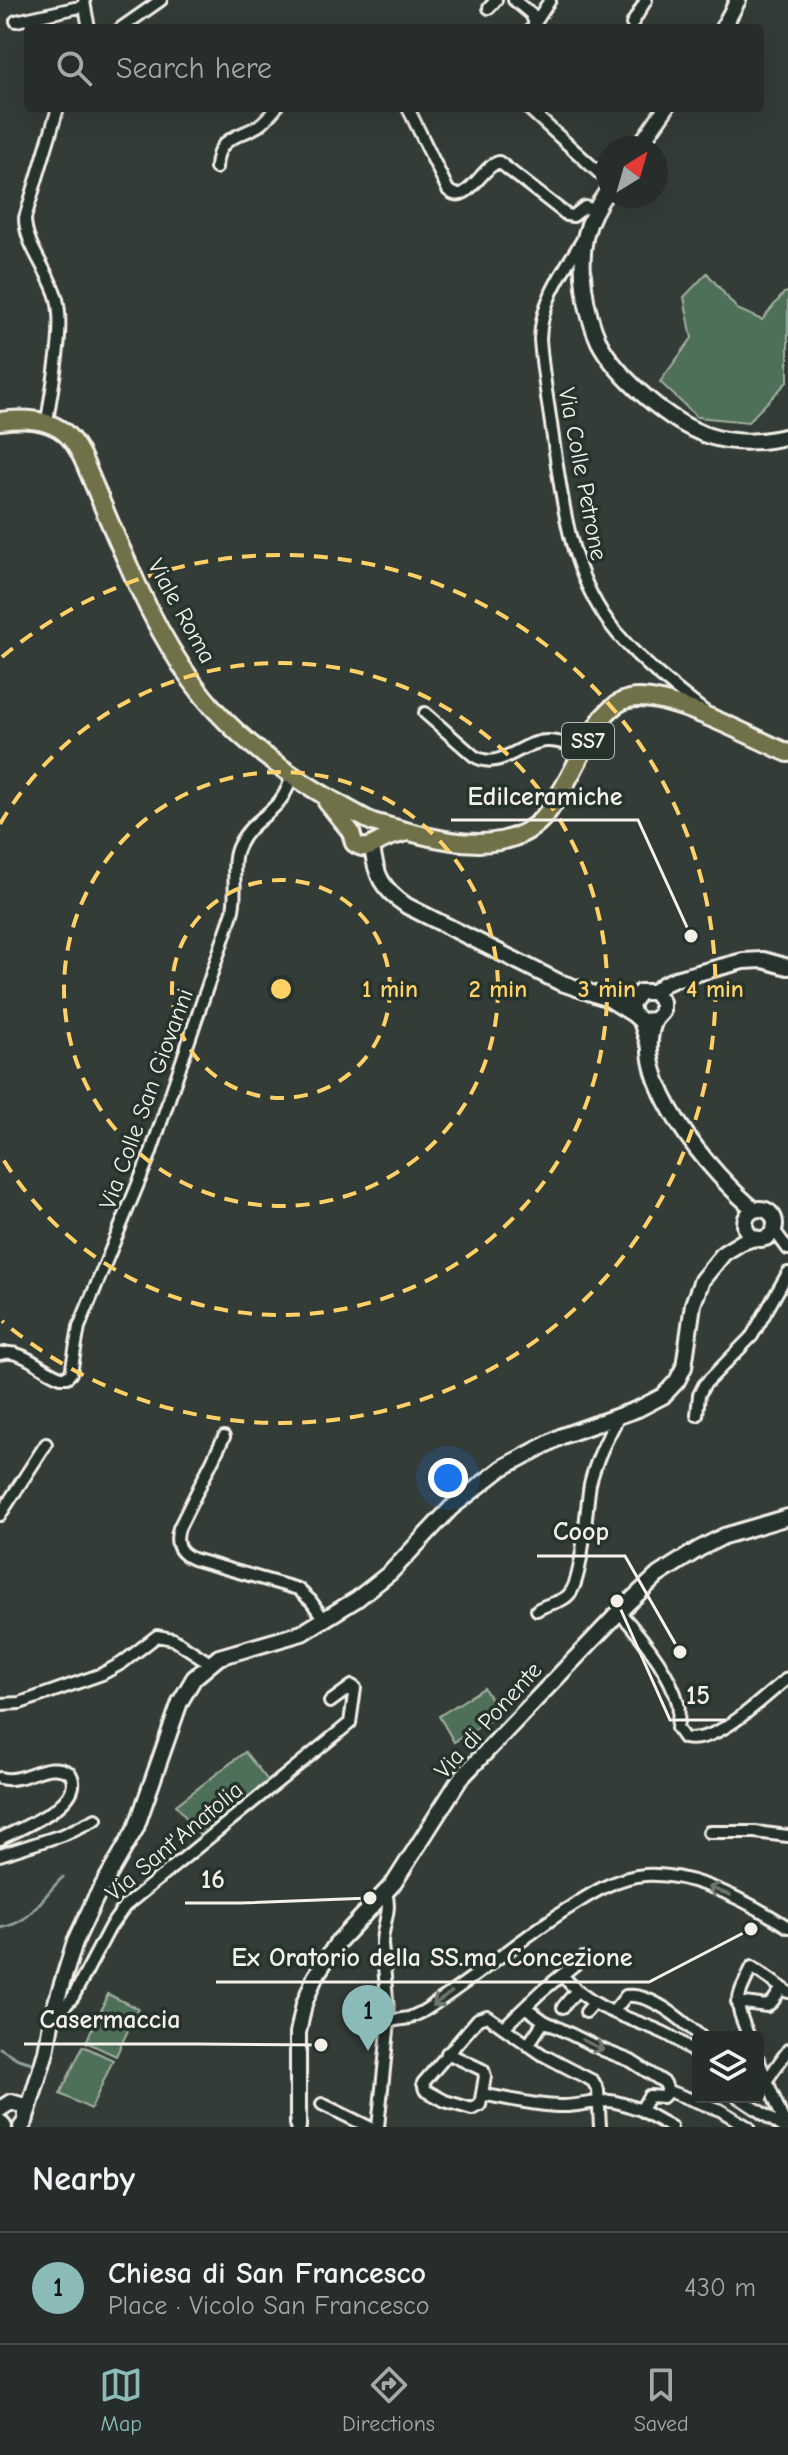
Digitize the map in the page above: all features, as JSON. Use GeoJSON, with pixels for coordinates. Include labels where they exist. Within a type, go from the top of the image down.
{"type":"FeatureCollection","features":[{"type":"Feature","properties":{"kind":"main road"},"geometry":{"type":"LineString","coordinates":[[725,24],[738,0]]}},
{"type":"Feature","properties":{"kind":"main road"},"geometry":{"type":"LineString","coordinates":[[646,136],[663,112]]}},
{"type":"Feature","properties":{"kind":"main road"},"geometry":{"type":"LineString","coordinates":[[595,210],[585,237],[584,277],[593,324],[602,346],[621,373],[661,408],[704,434],[744,442],[788,436]]}},
{"type":"Feature","properties":{"kind":"main road"},"geometry":{"type":"LineString","coordinates":[[0,421],[28,420],[49,424]]}},
{"type":"Feature","properties":{"kind":"main road","name":"Viale Roma"},"geometry":{"type":"LineString","coordinates":[[49,424],[65,433],[77,449],[142,595],[191,679],[212,706],[232,727],[292,775],[370,821],[429,838],[459,842],[495,841],[518,834],[546,814],[606,713],[630,699],[662,701],[788,753]]}},
{"type":"Feature","properties":{"kind":"main road","name":"Viale Roma"},"geometry":{"type":"LineString","coordinates":[[314,789],[353,838]]}},
{"type":"Feature","properties":{"kind":"main road"},"geometry":{"type":"LineString","coordinates":[[379,880],[374,845],[379,832],[370,821],[359,822],[353,838],[365,863],[379,880],[402,903],[424,916],[559,982],[609,999],[643,1018],[662,1012],[652,995]]}},
{"type":"Feature","properties":{"kind":"main road"},"geometry":{"type":"LineString","coordinates":[[353,838],[362,848],[387,837],[410,832]]}},
{"type":"Feature","properties":{"kind":"main road"},"geometry":{"type":"LineString","coordinates":[[757,1226],[742,1200],[703,1157],[678,1123],[657,1077],[650,1047],[652,1028],[631,1004],[670,989],[688,977],[751,960],[788,967]]}},
{"type":"Feature","properties":{"kind":"main road"},"geometry":{"type":"LineString","coordinates":[[609,999],[652,995]]}},
{"type":"Feature","properties":{"kind":"main road","name":"Via Sant'Anatolia"},"geometry":{"type":"LineString","coordinates":[[26,2122],[65,1971],[86,1917],[141,1816],[180,1702],[194,1678],[210,1663],[235,1651],[302,1633],[325,1621],[380,1582],[451,1508],[490,1476],[545,1443],[659,1399],[677,1381],[684,1367],[696,1294],[705,1277],[724,1253],[742,1242],[757,1226]]}},
{"type":"Feature","properties":{"kind":"main road","name":"Via di Ponente"},"geometry":{"type":"LineString","coordinates":[[298,2127],[298,2040],[310,1988],[332,1948],[386,1893],[468,1769],[658,1575],[724,1536],[788,1517]]}},
{"type":"Feature","properties":{"kind":"main road","name":"Via Sant'Anatolia"},"geometry":{"type":"LineString","coordinates":[[6,2102],[33,2088]]}},
{"type":"Feature","properties":{"kind":"main road"},"geometry":{"type":"LineString","coordinates":[[6,2102],[24,2107],[26,2122]]}},
{"type":"Feature","properties":{"kind":"main road"},"geometry":{"type":"LineString","coordinates":[[0,2122],[4,2127]]}},
{"type":"Feature","properties":{"kind":"street"},"geometry":{"type":"LineString","coordinates":[[127,24],[161,0]]}},
{"type":"Feature","properties":{"kind":"street"},"geometry":{"type":"LineString","coordinates":[[514,0],[531,14],[533,24]]}},
{"type":"Feature","properties":{"kind":"street"},"geometry":{"type":"LineString","coordinates":[[534,24],[550,0]]}},
{"type":"Feature","properties":{"kind":"street"},"geometry":{"type":"LineString","coordinates":[[632,24],[646,0]]}},
{"type":"Feature","properties":{"kind":"street"},"geometry":{"type":"LineString","coordinates":[[16,21],[84,3],[88,24]]}},
{"type":"Feature","properties":{"kind":"street"},"geometry":{"type":"LineString","coordinates":[[49,424],[59,310],[55,292],[25,223],[28,202],[42,167],[57,112]]}},
{"type":"Feature","properties":{"kind":"street"},"geometry":{"type":"LineString","coordinates":[[216,168],[217,156],[227,141],[259,125],[272,112]]}},
{"type":"Feature","properties":{"kind":"street"},"geometry":{"type":"LineString","coordinates":[[410,112],[448,190],[453,194],[459,196],[466,193],[490,165],[499,162],[567,215],[576,215],[585,207],[595,210]]}},
{"type":"Feature","properties":{"kind":"street"},"geometry":{"type":"LineString","coordinates":[[536,112],[596,169]]}},
{"type":"Feature","properties":{"kind":"street","name":"Via Colle Petrone"},"geometry":{"type":"LineString","coordinates":[[585,237],[551,292],[542,317],[540,339],[558,469],[576,560],[594,600],[627,646],[718,722]]}},
{"type":"Feature","properties":{"kind":"street"},"geometry":{"type":"LineString","coordinates":[[425,713],[474,756],[485,761],[504,758],[546,741],[582,751]]}},
{"type":"Feature","properties":{"kind":"street","name":"Via Colle San Giovanni"},"geometry":{"type":"LineString","coordinates":[[0,1354],[15,1353],[61,1377],[71,1373],[79,1327],[150,1155],[232,914],[236,895],[237,848],[282,799],[292,775]]}},
{"type":"Feature","properties":{"kind":"street"},"geometry":{"type":"LineString","coordinates":[[757,1226],[786,1246]]}},
{"type":"Feature","properties":{"kind":"street"},"geometry":{"type":"LineString","coordinates":[[697,1415],[699,1395],[704,1385],[752,1336],[788,1273]]}},
{"type":"Feature","properties":{"kind":"street"},"geometry":{"type":"LineString","coordinates":[[537,1610],[566,1597],[574,1586],[592,1477],[604,1443],[619,1416]]}},
{"type":"Feature","properties":{"kind":"street"},"geometry":{"type":"LineString","coordinates":[[224,1437],[178,1532],[176,1540],[180,1551],[193,1559],[294,1587],[309,1598],[325,1621]]}},
{"type":"Feature","properties":{"kind":"street"},"geometry":{"type":"LineString","coordinates":[[0,1515],[46,1444]]}},
{"type":"Feature","properties":{"kind":"street"},"geometry":{"type":"LineString","coordinates":[[619,1612],[665,1675],[678,1702],[677,1728],[684,1738],[698,1739],[727,1726],[788,1678]]}},
{"type":"Feature","properties":{"kind":"street"},"geometry":{"type":"LineString","coordinates":[[0,1704],[20,1703],[102,1674],[157,1636],[173,1639],[210,1663]]}},
{"type":"Feature","properties":{"kind":"street","name":"Via Sant'Anatolia"},"geometry":{"type":"LineString","coordinates":[[53,2012],[73,1997],[110,1927],[123,1909],[350,1723],[355,1688],[352,1686],[330,1702]]}},
{"type":"Feature","properties":{"kind":"street"},"geometry":{"type":"LineString","coordinates":[[0,1778],[9,1780],[57,1767],[71,1775],[74,1784],[70,1795],[56,1808],[0,1839]]}},
{"type":"Feature","properties":{"kind":"street"},"geometry":{"type":"LineString","coordinates":[[0,1855],[65,1834],[96,1819]]}},
{"type":"Feature","properties":{"kind":"street"},"geometry":{"type":"LineString","coordinates":[[709,1832],[788,1836]]}},
{"type":"Feature","properties":{"kind":"street"},"geometry":{"type":"LineString","coordinates":[[389,2021],[417,2015],[581,1900],[632,1877],[663,1875],[694,1882],[747,1903],[788,1927]]}},
{"type":"Feature","properties":{"kind":"street"},"geometry":{"type":"LineString","coordinates":[[378,2127],[389,2021],[382,1944],[382,1931],[389,1908],[386,1893]]}},
{"type":"Feature","properties":{"kind":"street"},"geometry":{"type":"LineString","coordinates":[[504,2027],[583,1958]]}},
{"type":"Feature","properties":{"kind":"street"},"geometry":{"type":"LineString","coordinates":[[737,2002],[767,2006],[785,1990],[752,1967],[737,2002],[746,2031]]}},
{"type":"Feature","properties":{"kind":"street"},"geometry":{"type":"LineString","coordinates":[[562,1975],[594,2003],[671,2035],[692,2052]]}},
{"type":"Feature","properties":{"kind":"street"},"geometry":{"type":"LineString","coordinates":[[563,2007],[577,1990]]}},
{"type":"Feature","properties":{"kind":"street"},"geometry":{"type":"LineString","coordinates":[[613,2012],[625,1997],[635,1995],[667,2010],[693,2031]]}},
{"type":"Feature","properties":{"kind":"street"},"geometry":{"type":"LineString","coordinates":[[586,2012],[594,2003]]}},
{"type":"Feature","properties":{"kind":"street"},"geometry":{"type":"LineString","coordinates":[[525,2007],[544,2021],[638,2065],[663,2081],[668,2091]]}},
{"type":"Feature","properties":{"kind":"street"},"geometry":{"type":"LineString","coordinates":[[447,2053],[483,2070],[485,2076],[477,2108],[445,2101],[423,2086],[447,2053],[484,2016],[595,2083],[600,2127]]}},
{"type":"Feature","properties":{"kind":"street"},"geometry":{"type":"LineString","coordinates":[[528,2045],[544,2021]]}},
{"type":"Feature","properties":{"kind":"street"},"geometry":{"type":"LineString","coordinates":[[767,2080],[788,2050]]}},
{"type":"Feature","properties":{"kind":"street"},"geometry":{"type":"LineString","coordinates":[[764,2073],[785,2127]]}},
{"type":"Feature","properties":{"kind":"street"},"geometry":{"type":"LineString","coordinates":[[641,2110],[649,2096],[663,2097],[668,2091]]}},
{"type":"Feature","properties":{"kind":"street"},"geometry":{"type":"LineString","coordinates":[[668,2091],[713,2107],[748,2127]]}},
{"type":"Feature","properties":{"kind":"street"},"geometry":{"type":"LineString","coordinates":[[482,2094],[558,2106],[614,2102],[641,2110],[671,2127]]}},
{"type":"Feature","properties":{"kind":"street"},"geometry":{"type":"LineString","coordinates":[[747,2103],[785,2127]]}},
{"type":"Feature","properties":{"kind":"street"},"geometry":{"type":"LineString","coordinates":[[322,2104],[369,2127]]}},
{"type":"Feature","properties":{"kind":"green space"},"geometry":{"type":"Polygon","coordinates":[[[707,273],[737,309],[762,320],[788,292],[788,381],[748,422],[697,417],[660,382],[692,338],[684,297],[707,273]]]}},
{"type":"Feature","properties":{"kind":"green space"},"geometry":{"type":"Polygon","coordinates":[[[484,1688],[500,1714],[454,1742],[439,1716],[484,1688]]]}},
{"type":"Feature","properties":{"kind":"green space"},"geometry":{"type":"Polygon","coordinates":[[[245,1752],[270,1783],[201,1837],[176,1805],[245,1752]]]}},
{"type":"Feature","properties":{"kind":"green space"},"geometry":{"type":"Polygon","coordinates":[[[108,1994],[138,2009],[116,2056],[86,2042],[108,1994]]]}},
{"type":"Feature","properties":{"kind":"green space"},"geometry":{"type":"Polygon","coordinates":[[[83,2046],[113,2060],[91,2109],[60,2094],[83,2046]]]}},
{"type":"Feature","properties":{"kind":"waterway"},"geometry":{"type":"LineString","coordinates":[[0,1928],[29,1915],[63,1877]]}},
{"type":"Feature","properties":{"kind":"waterway"},"geometry":{"type":"LineString","coordinates":[[0,2048],[18,2059],[36,2064]]}},
{"type":"Feature","properties":{"kind":"place","name":"Edilceramiche"},"geometry":{"type":"Point","coordinates":[691,936]}},
{"type":"Feature","properties":{"kind":"place","name":"15"},"geometry":{"type":"Point","coordinates":[617,1601]}},
{"type":"Feature","properties":{"kind":"place","name":"Coop"},"geometry":{"type":"Point","coordinates":[680,1652]}},
{"type":"Feature","properties":{"kind":"place","name":"16"},"geometry":{"type":"Point","coordinates":[370,1898]}},
{"type":"Feature","properties":{"kind":"place","name":"Ex Oratorio della SS.ma Concezione"},"geometry":{"type":"Point","coordinates":[751,1929]}},
{"type":"Feature","properties":{"kind":"place","name":"Casermaccia"},"geometry":{"type":"Point","coordinates":[321,2045]}},
{"type":"Feature","properties":{"kind":"place","name":"Chiesa di San Francesco"},"geometry":{"type":"Point","coordinates":[368,2051]}}]}
